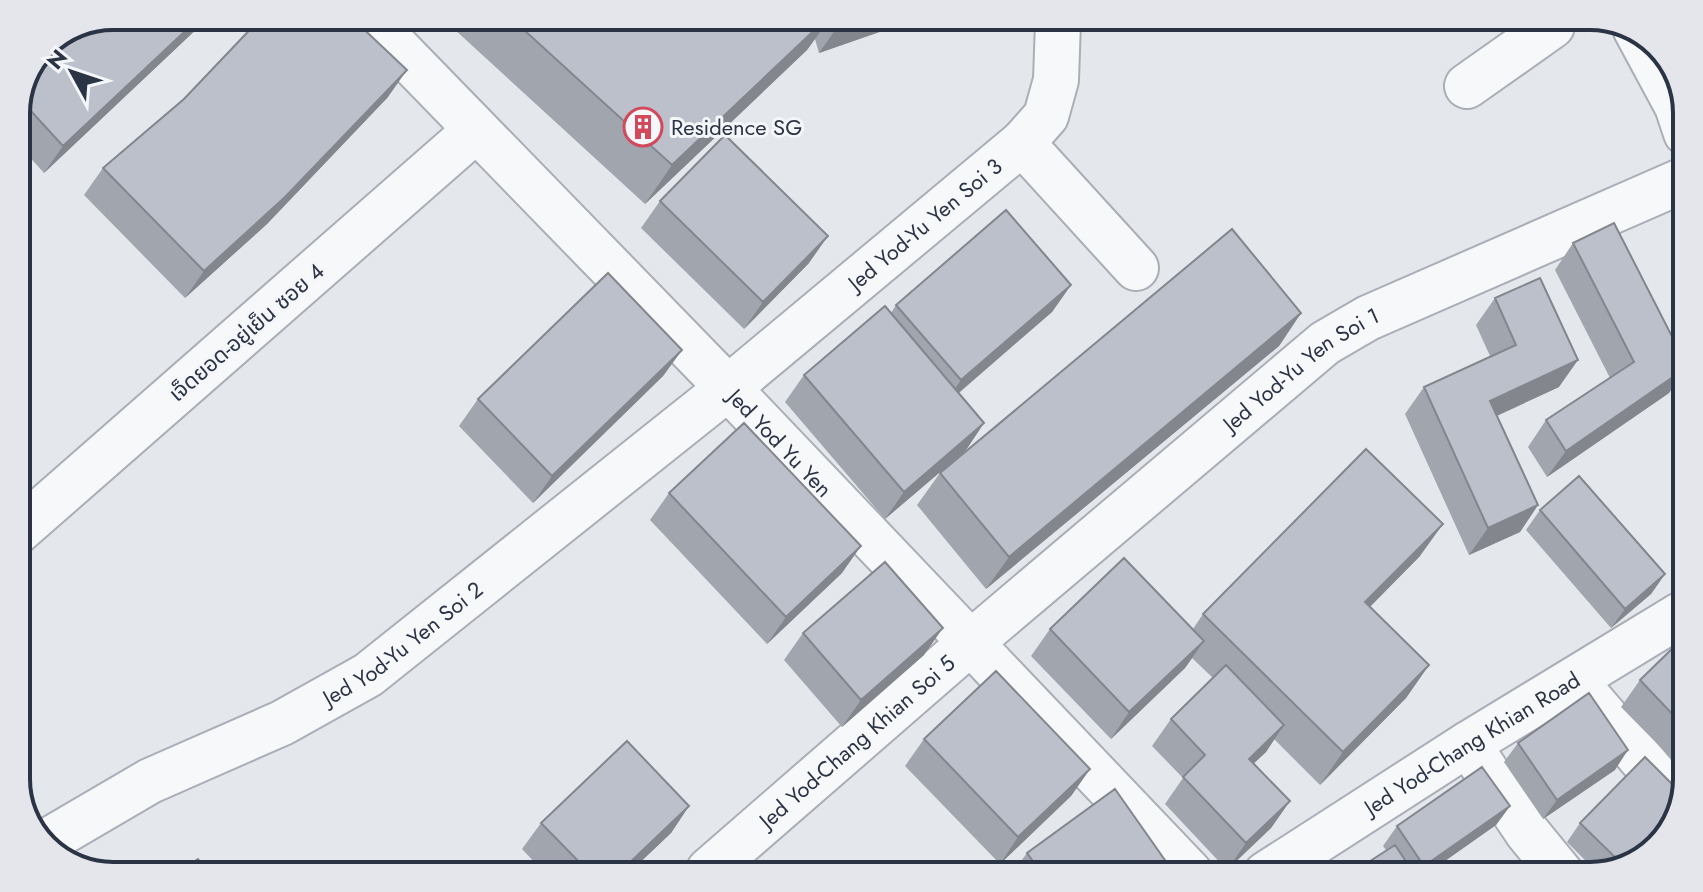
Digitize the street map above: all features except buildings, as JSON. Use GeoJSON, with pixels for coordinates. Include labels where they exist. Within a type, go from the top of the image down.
{"type":"FeatureCollection","features":[{"type":"Feature","properties":{"kind":"street","name":"Jed Yod Yu Yen"},"geometry":{"type":"LineString","coordinates":[[380,30],[728,388],[1179,862]]}},
{"type":"Feature","properties":{"kind":"street","name":"Jed Yod-Yu Yen Soi 3"},"geometry":{"type":"LineString","coordinates":[[728,388],[1022,143],[1046,116],[1056,80],[1058,30]]}},
{"type":"Feature","properties":{"kind":"street"},"geometry":{"type":"LineString","coordinates":[[1467,86],[1546,30]]}},
{"type":"Feature","properties":{"kind":"street"},"geometry":{"type":"LineString","coordinates":[[1651,57],[1670,93]]}},
{"type":"Feature","properties":{"kind":"street","name":"เจ็ดยอด-อยู่เย็น ซอย 4"},"geometry":{"type":"LineString","coordinates":[[30,521],[476,130]]}},
{"type":"Feature","properties":{"kind":"street"},"geometry":{"type":"LineString","coordinates":[[1022,143],[1136,268]]}},
{"type":"Feature","properties":{"kind":"street","name":"Jed Yod-Yu Yen Soi 1"},"geometry":{"type":"LineString","coordinates":[[969,644],[1325,343],[1368,318],[1673,185]]}},
{"type":"Feature","properties":{"kind":"street","name":"Jed Yod-Yu Yen Soi 2"},"geometry":{"type":"LineString","coordinates":[[54,837],[150,781],[282,723],[368,675],[728,388]]}},
{"type":"Feature","properties":{"kind":"street","name":"Jed Yod-Chang Khian Road"},"geometry":{"type":"LineString","coordinates":[[1285,862],[1468,744],[1673,619]]}},
{"type":"Feature","properties":{"kind":"street","name":"Jed Yod-Chang Khian Soi 5"},"geometry":{"type":"LineString","coordinates":[[718,862],[969,644]]}},
{"type":"Feature","properties":{"kind":"street"},"geometry":{"type":"LineString","coordinates":[[1574,680],[1671,794]]}},
{"type":"Feature","properties":{"kind":"street"},"geometry":{"type":"LineString","coordinates":[[1468,744],[1527,832],[1552,862]]}},
{"type":"Feature","properties":{"kind":"place","name":"Residence SG"},"geometry":{"type":"Point","coordinates":[643,127]}}]}
